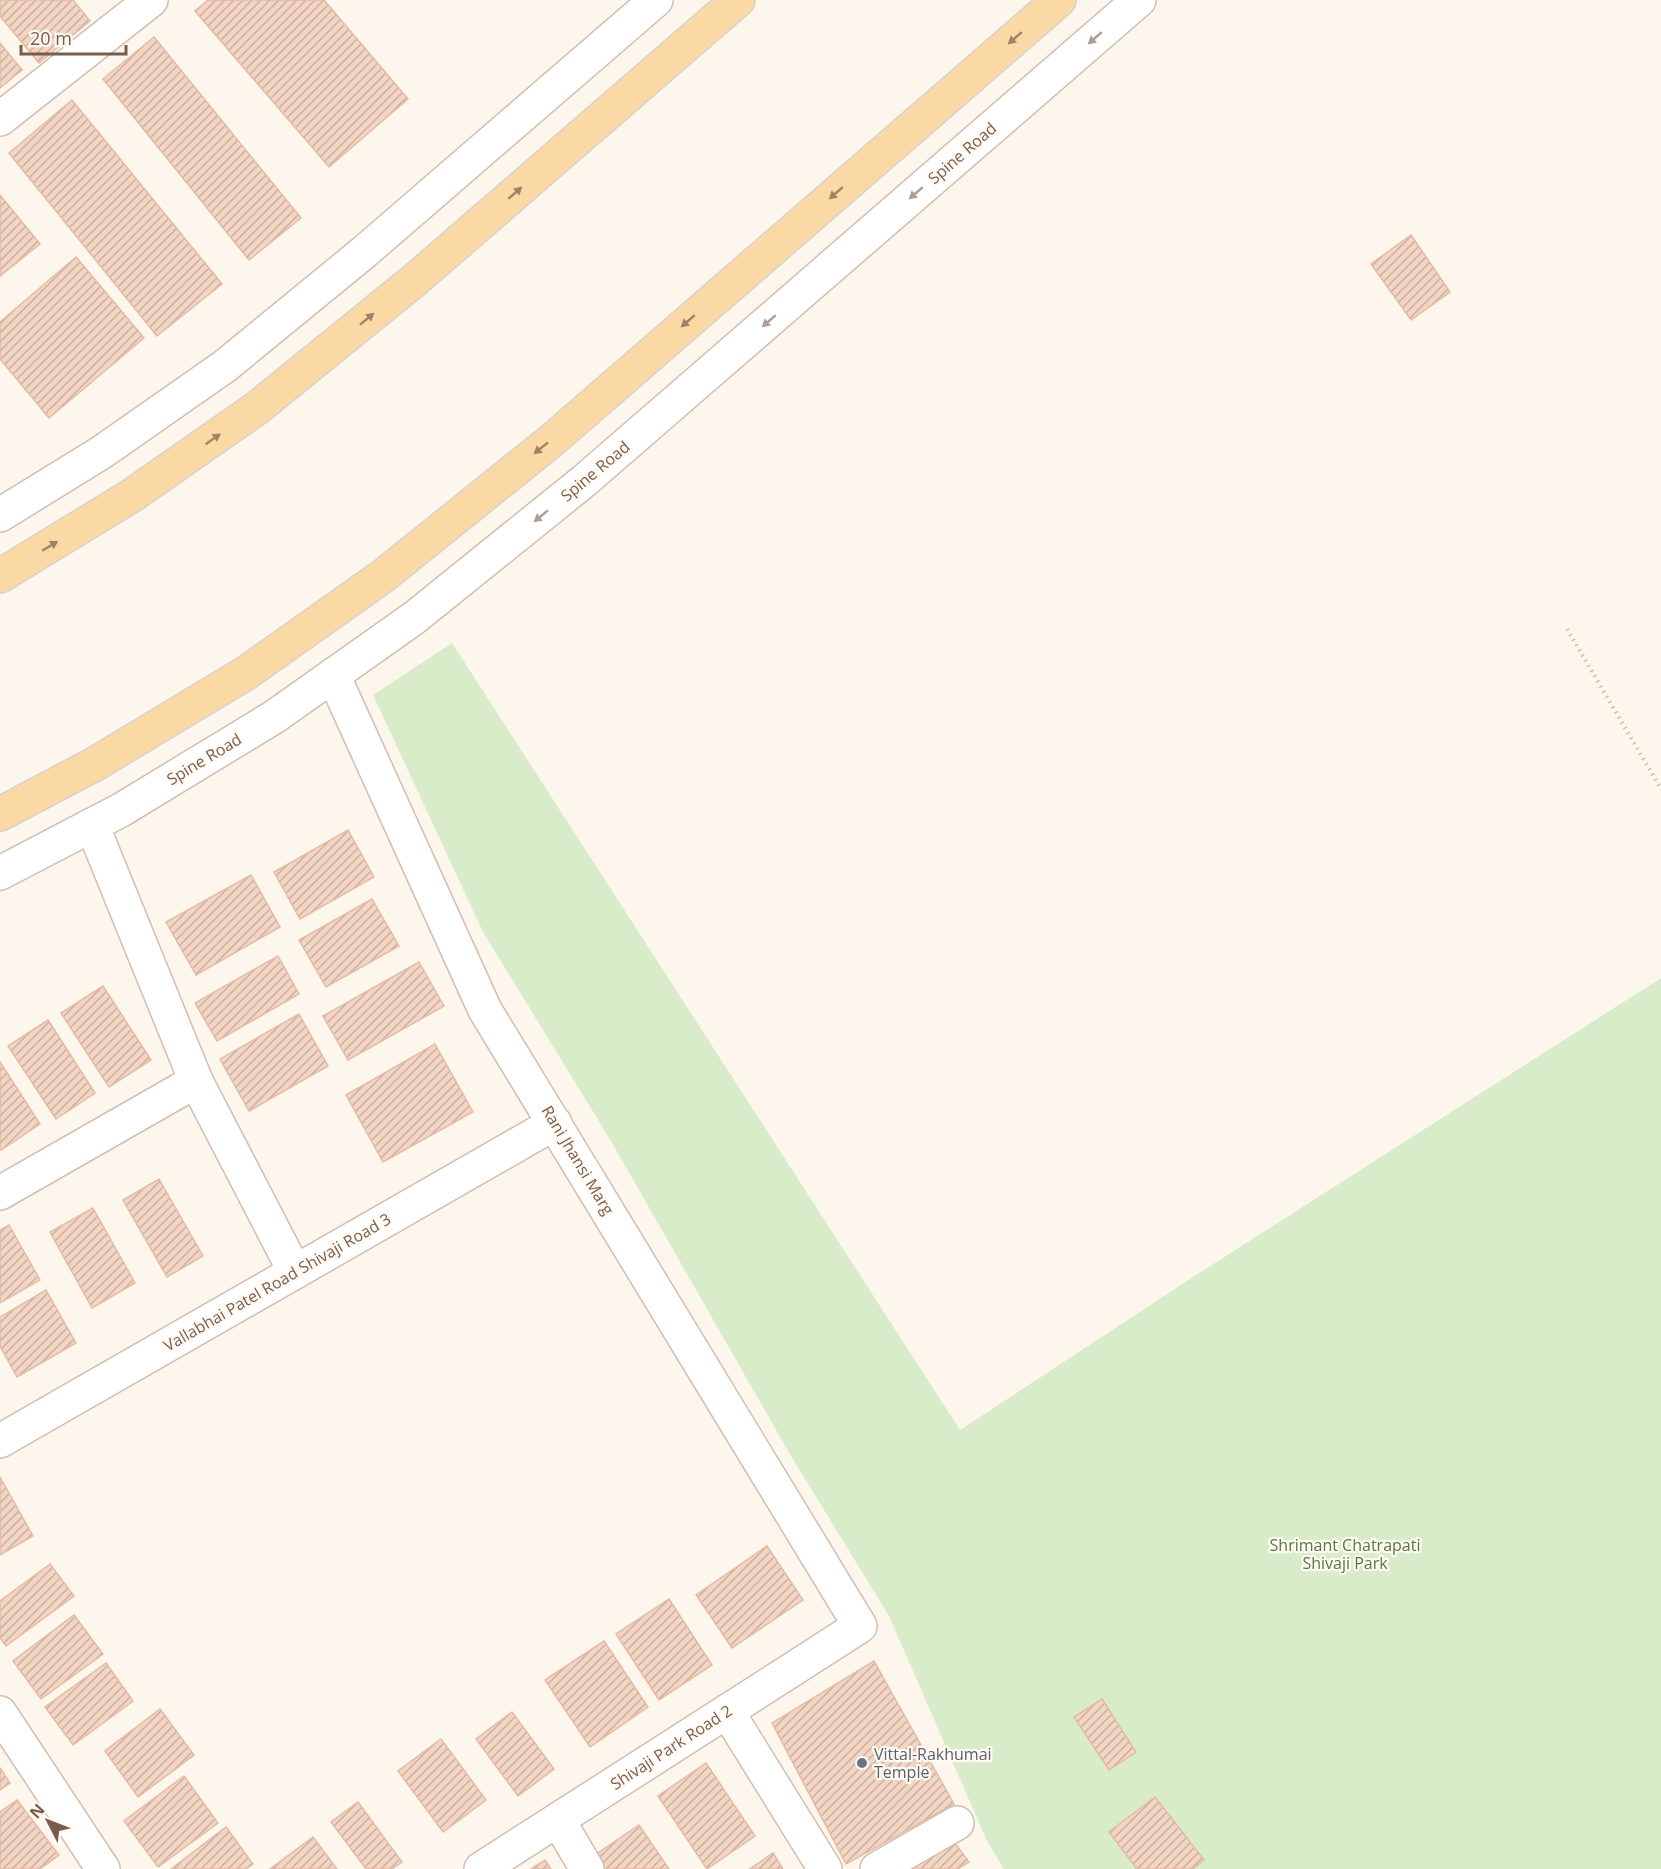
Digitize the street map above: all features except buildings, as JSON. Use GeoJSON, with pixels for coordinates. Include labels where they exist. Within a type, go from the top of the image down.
{"type":"FeatureCollection","features":[{"type":"Feature","properties":{"kind":"main road"},"geometry":{"type":"LineString","coordinates":[[0,576],[131,496],[256,408],[416,279],[738,0]]}},
{"type":"Feature","properties":{"kind":"main road"},"geometry":{"type":"LineString","coordinates":[[0,814],[95,764],[246,673],[383,576],[550,441],[1059,0]]}},
{"type":"Feature","properties":{"kind":"street"},"geometry":{"type":"LineString","coordinates":[[0,119],[151,0]]}},
{"type":"Feature","properties":{"kind":"street"},"geometry":{"type":"LineString","coordinates":[[0,515],[102,452],[225,366],[363,254],[656,0]]}},
{"type":"Feature","properties":{"kind":"street","name":"Spine Road"},"geometry":{"type":"LineString","coordinates":[[0,873],[122,810],[274,717],[414,618],[584,481],[1139,0]]}},
{"type":"Feature","properties":{"kind":"street","name":"Rani Jhansi Marg"},"geometry":{"type":"LineString","coordinates":[[333,675],[484,1010],[860,1626]]}},
{"type":"Feature","properties":{"kind":"street"},"geometry":{"type":"LineString","coordinates":[[92,825],[196,1081],[295,1272]]}},
{"type":"Feature","properties":{"kind":"street"},"geometry":{"type":"LineString","coordinates":[[0,1193],[196,1081]]}},
{"type":"Feature","properties":{"kind":"street","name":"Vallabhai Patel Road Shivaji Road 3"},"geometry":{"type":"LineString","coordinates":[[0,1441],[555,1123]]}},
{"type":"Feature","properties":{"kind":"street","name":"Shivaji Park Road 2"},"geometry":{"type":"LineString","coordinates":[[481,1869],[860,1626]]}},
{"type":"Feature","properties":{"kind":"street"},"geometry":{"type":"LineString","coordinates":[[727,1711],[825,1869]]}},
{"type":"Feature","properties":{"kind":"street"},"geometry":{"type":"LineString","coordinates":[[0,1713],[101,1868]]}},
{"type":"Feature","properties":{"kind":"street"},"geometry":{"type":"LineString","coordinates":[[558,1820],[587,1869]]}},
{"type":"Feature","properties":{"kind":"street"},"geometry":{"type":"LineString","coordinates":[[877,1869],[957,1823]]}},
{"type":"Feature","properties":{"kind":"path"},"geometry":{"type":"LineString","coordinates":[[1567,629],[1661,789]]}},
{"type":"Feature","properties":{"kind":"green space","name":"Shrimant Chatrapati Shivaji Park"},"geometry":{"type":"Polygon","coordinates":[[[452,643],[960,1430],[1190,1279],[1661,978],[1661,1869],[1004,1869],[987,1841],[889,1616],[791,1456],[611,1141],[483,932],[373,695],[452,643]]]}},
{"type":"Feature","properties":{"kind":"place","name":"Vittal-Rakhumai Temple"},"geometry":{"type":"Point","coordinates":[862,1763]}}]}
